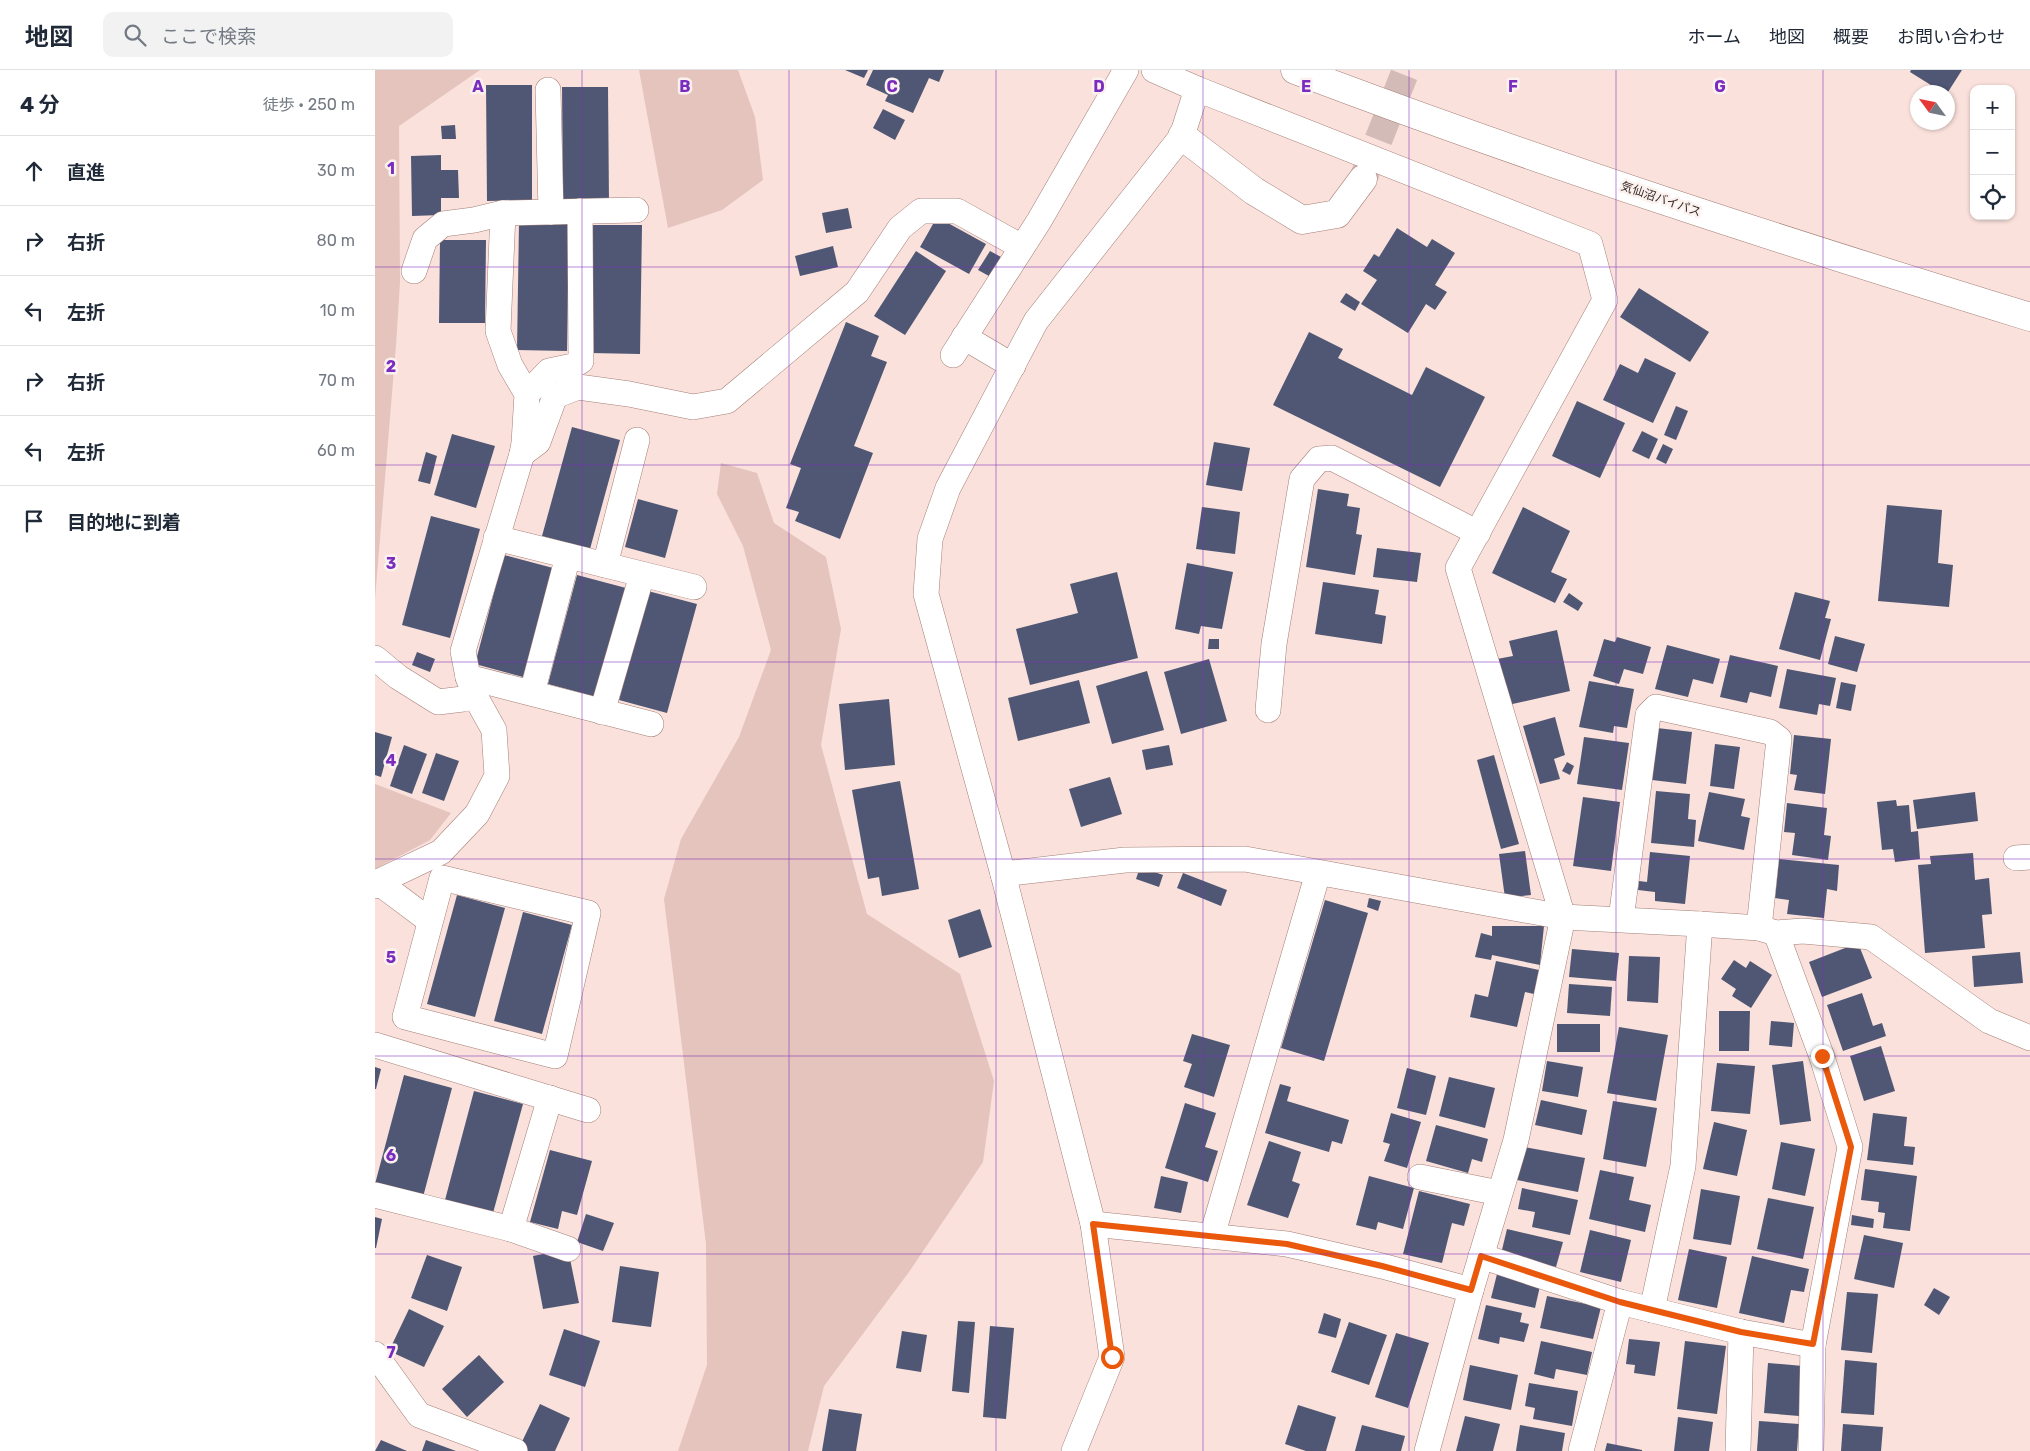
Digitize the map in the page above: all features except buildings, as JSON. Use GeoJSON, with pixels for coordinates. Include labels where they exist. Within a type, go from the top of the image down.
{"type":"FeatureCollection","features":[{"type":"Feature","properties":{"kind":"main road","name":"気仙沼バイパス"},"geometry":{"type":"LineString","coordinates":[[1295,70],[1405,112],[1811,250],[2030,317]]}},
{"type":"Feature","properties":{"kind":"main road"},"geometry":{"type":"LineString","coordinates":[[1182,136],[1254,191],[1302,220],[1337,214],[1363,179]]}},
{"type":"Feature","properties":{"kind":"street"},"geometry":{"type":"LineString","coordinates":[[1004,361],[958,346],[1022,247],[1126,70]]}},
{"type":"Feature","properties":{"kind":"street"},"geometry":{"type":"LineString","coordinates":[[1154,70],[1197,89],[1590,244],[1605,300],[1458,568],[1563,917],[1516,1140],[1471,1290],[1427,1451]]}},
{"type":"Feature","properties":{"kind":"street"},"geometry":{"type":"LineString","coordinates":[[1074,1451],[1112,1357],[1093,1224],[1003,874],[926,594],[930,540],[948,488],[1004,361],[1182,136],[1197,89]]}},
{"type":"Feature","properties":{"kind":"street"},"geometry":{"type":"LineString","coordinates":[[548,90],[551,212]]}},
{"type":"Feature","properties":{"kind":"street"},"geometry":{"type":"LineString","coordinates":[[414,271],[425,239],[443,224],[474,220],[503,212],[637,210]]}},
{"type":"Feature","properties":{"kind":"street"},"geometry":{"type":"LineString","coordinates":[[527,394],[549,371],[573,366],[581,361],[580,211]]}},
{"type":"Feature","properties":{"kind":"street"},"geometry":{"type":"LineString","coordinates":[[521,454],[538,442],[555,396],[578,387],[629,394],[693,407],[727,401],[857,292],[899,228],[921,211],[957,211],[1022,247]]}},
{"type":"Feature","properties":{"kind":"street"},"geometry":{"type":"LineString","coordinates":[[430,921],[377,884],[441,852],[477,814],[497,776],[494,730],[471,686],[463,651],[524,443],[527,394],[510,365],[498,331],[503,212]]}},
{"type":"Feature","properties":{"kind":"street"},"geometry":{"type":"LineString","coordinates":[[605,565],[637,440]]}},
{"type":"Feature","properties":{"kind":"street"},"geometry":{"type":"LineString","coordinates":[[1268,710],[1273,644],[1301,479],[1319,459],[1332,458],[1478,533]]}},
{"type":"Feature","properties":{"kind":"street"},"geometry":{"type":"LineString","coordinates":[[496,538],[694,588]]}},
{"type":"Feature","properties":{"kind":"street"},"geometry":{"type":"LineString","coordinates":[[532,693],[568,556]]}},
{"type":"Feature","properties":{"kind":"street"},"geometry":{"type":"LineString","coordinates":[[602,712],[642,575]]}},
{"type":"Feature","properties":{"kind":"street"},"geometry":{"type":"LineString","coordinates":[[375,658],[398,677],[438,702],[463,699],[471,686]]}},
{"type":"Feature","properties":{"kind":"street"},"geometry":{"type":"LineString","coordinates":[[471,686],[532,693],[651,724]]}},
{"type":"Feature","properties":{"kind":"street"},"geometry":{"type":"LineString","coordinates":[[1621,919],[1648,715],[1656,707],[1770,732],[1779,739],[1768,930],[1822,1056],[1851,1147],[1813,1344],[1811,1451]]}},
{"type":"Feature","properties":{"kind":"street"},"geometry":{"type":"LineString","coordinates":[[1003,874],[1125,860],[1245,859],[1563,917],[1700,924],[1871,937],[1989,1021],[2030,1038]]}},
{"type":"Feature","properties":{"kind":"street"},"geometry":{"type":"LineString","coordinates":[[1212,1236],[1318,872]]}},
{"type":"Feature","properties":{"kind":"street"},"geometry":{"type":"LineString","coordinates":[[442,878],[588,913],[555,1056],[405,1017],[430,921],[442,878]]}},
{"type":"Feature","properties":{"kind":"street"},"geometry":{"type":"LineString","coordinates":[[1652,1310],[1683,1166],[1700,924]]}},
{"type":"Feature","properties":{"kind":"street"},"geometry":{"type":"LineString","coordinates":[[375,1045],[588,1110]]}},
{"type":"Feature","properties":{"kind":"street"},"geometry":{"type":"LineString","coordinates":[[511,1229],[550,1098]]}},
{"type":"Feature","properties":{"kind":"street"},"geometry":{"type":"LineString","coordinates":[[1420,1177],[1499,1193]]}},
{"type":"Feature","properties":{"kind":"street"},"geometry":{"type":"LineString","coordinates":[[375,1195],[511,1229],[568,1249]]}},
{"type":"Feature","properties":{"kind":"street"},"geometry":{"type":"LineString","coordinates":[[1093,1224],[1287,1244],[1382,1266],[1471,1290]]}},
{"type":"Feature","properties":{"kind":"street"},"geometry":{"type":"LineString","coordinates":[[1481,1256],[1620,1302],[1741,1332],[1813,1344]]}},
{"type":"Feature","properties":{"kind":"street"},"geometry":{"type":"LineString","coordinates":[[1581,1451],[1620,1302]]}},
{"type":"Feature","properties":{"kind":"street"},"geometry":{"type":"LineString","coordinates":[[1738,1451],[1741,1332]]}},
{"type":"Feature","properties":{"kind":"street"},"geometry":{"type":"LineString","coordinates":[[375,1354],[419,1415],[515,1451]]}},
{"type":"Feature","properties":{"kind":"shaded area"},"geometry":{"type":"Polygon","coordinates":[[[375,70],[480,70],[399,126],[400,282],[375,599],[375,70]]]}},
{"type":"Feature","properties":{"kind":"shaded area"},"geometry":{"type":"Polygon","coordinates":[[[639,70],[738,70],[755,117],[763,180],[722,210],[668,228],[639,70]]]}},
{"type":"Feature","properties":{"kind":"shaded area"},"geometry":{"type":"Polygon","coordinates":[[[721,463],[757,473],[774,523],[826,557],[841,629],[821,745],[867,914],[960,974],[994,1081],[983,1162],[909,1272],[824,1386],[808,1451],[678,1451],[707,1365],[706,1244],[664,899],[681,839],[739,737],[771,650],[743,546],[717,494],[721,463]]]}},
{"type":"Feature","properties":{"kind":"shaded area"},"geometry":{"type":"Polygon","coordinates":[[[375,784],[451,813],[430,840],[375,869],[375,784]]]}},
{"type":"Feature","properties":{"kind":"tunnel"},"geometry":{"type":"LineString","coordinates":[[1363,179],[1406,70]]}},
{"type":"Feature","properties":{"kind":"route"},"geometry":{"type":"LineString","coordinates":[[1112,1357],[1093,1224],[1287,1244],[1382,1266],[1471,1290],[1481,1256],[1620,1302],[1741,1332],[1813,1344],[1851,1147],[1822,1056]]}}]}
